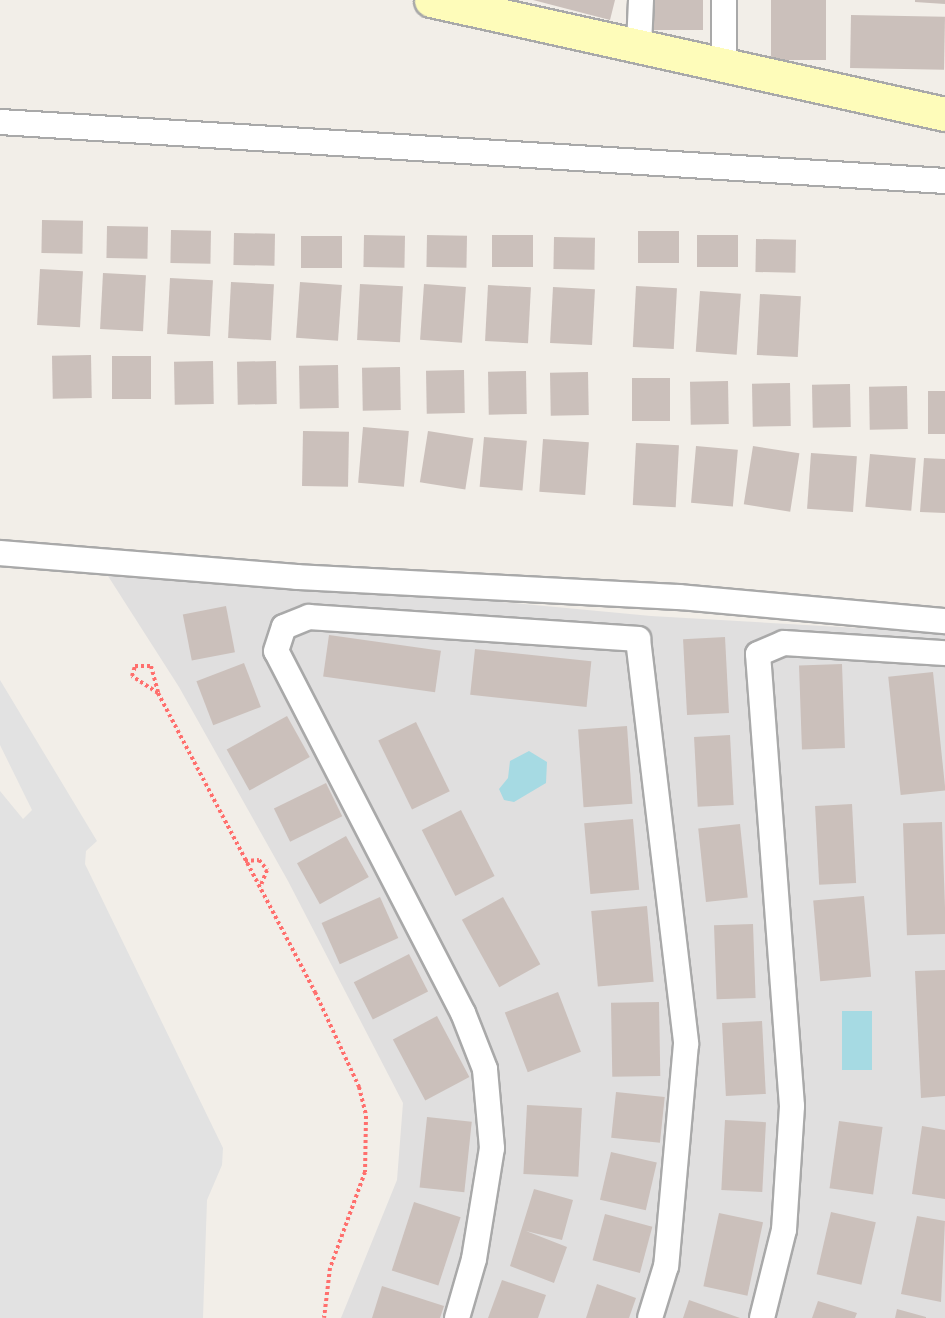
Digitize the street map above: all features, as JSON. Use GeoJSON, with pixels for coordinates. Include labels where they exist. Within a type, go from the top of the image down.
{"type":"FeatureCollection","features":[{"type":"Feature","properties":{"kind":"street"},"geometry":{"type":"LineString","coordinates":[[431,0],[945,114]]}},
{"type":"Feature","properties":{"kind":"street"},"geometry":{"type":"LineString","coordinates":[[639,46],[641,0]]}},
{"type":"Feature","properties":{"kind":"street"},"geometry":{"type":"LineString","coordinates":[[724,0],[724,65]]}},
{"type":"Feature","properties":{"kind":"street"},"geometry":{"type":"LineString","coordinates":[[0,122],[945,181]]}},
{"type":"Feature","properties":{"kind":"street"},"geometry":{"type":"LineString","coordinates":[[0,553],[297,577],[679,597],[945,621]]}},
{"type":"Feature","properties":{"kind":"street"},"geometry":{"type":"LineString","coordinates":[[457,1318],[474,1259],[492,1148],[485,1069],[463,1013],[276,651],[284,627],[309,617],[638,639],[686,1044],[666,1266],[650,1318]]}},
{"type":"Feature","properties":{"kind":"street"},"geometry":{"type":"LineString","coordinates":[[762,1318],[783,1230],[792,1106],[758,654],[784,643],[945,653]]}},
{"type":"Feature","properties":{"kind":"path"},"geometry":{"type":"LineString","coordinates":[[158,693],[132,676],[135,666],[152,666],[158,693],[346,1055],[366,1116],[364,1172],[330,1268],[324,1318]]}},
{"type":"Feature","properties":{"kind":"path"},"geometry":{"type":"LineString","coordinates":[[245,861],[259,860],[267,870],[260,887]]}},
{"type":"Feature","properties":{"kind":"shaded area"},"geometry":{"type":"Polygon","coordinates":[[[108,576],[334,586],[651,616],[945,633],[945,1318],[341,1318],[397,1180],[403,1103],[288,881],[179,687],[108,576]]]}},
{"type":"Feature","properties":{"kind":"shaded area"},"geometry":{"type":"Polygon","coordinates":[[[0,680],[97,841],[86,851],[85,864],[223,1148],[222,1165],[207,1200],[203,1318],[0,1318],[0,791],[23,819],[32,810],[0,745],[0,680]]]}},
{"type":"Feature","properties":{"kind":"water"},"geometry":{"type":"Polygon","coordinates":[[[529,751],[547,762],[546,783],[514,802],[504,800],[499,789],[508,778],[510,761],[529,751]]]}},
{"type":"Feature","properties":{"kind":"water"},"geometry":{"type":"Polygon","coordinates":[[[842,1011],[872,1011],[872,1070],[842,1070],[842,1011]]]}},
{"type":"Feature","properties":{"kind":"building"},"geometry":{"type":"Polygon","coordinates":[[[533,0],[615,0],[610,20],[533,0]]]}},
{"type":"Feature","properties":{"kind":"building"},"geometry":{"type":"Polygon","coordinates":[[[651,0],[703,0],[703,30],[651,30],[651,0]]]}},
{"type":"Feature","properties":{"kind":"building"},"geometry":{"type":"Polygon","coordinates":[[[771,0],[826,0],[826,60],[771,60],[771,0]]]}},
{"type":"Feature","properties":{"kind":"building"},"geometry":{"type":"Polygon","coordinates":[[[915,0],[945,0],[945,4],[915,2],[915,0]]]}},
{"type":"Feature","properties":{"kind":"building"},"geometry":{"type":"Polygon","coordinates":[[[851,15],[945,17],[944,70],[850,68],[851,15]]]}},
{"type":"Feature","properties":{"kind":"building"},"geometry":{"type":"Polygon","coordinates":[[[42,220],[83,221],[82,254],[41,253],[42,220]]]}},
{"type":"Feature","properties":{"kind":"building"},"geometry":{"type":"Polygon","coordinates":[[[107,226],[148,227],[147,259],[106,258],[107,226]]]}},
{"type":"Feature","properties":{"kind":"building"},"geometry":{"type":"Polygon","coordinates":[[[171,230],[211,231],[210,264],[170,263],[171,230]]]}},
{"type":"Feature","properties":{"kind":"building"},"geometry":{"type":"Polygon","coordinates":[[[638,231],[679,231],[679,263],[638,263],[638,231]]]}},
{"type":"Feature","properties":{"kind":"building"},"geometry":{"type":"Polygon","coordinates":[[[234,233],[275,234],[274,266],[233,265],[234,233]]]}},
{"type":"Feature","properties":{"kind":"building"},"geometry":{"type":"Polygon","coordinates":[[[364,235],[405,236],[404,268],[363,267],[364,235]]]}},
{"type":"Feature","properties":{"kind":"building"},"geometry":{"type":"Polygon","coordinates":[[[427,235],[467,236],[466,268],[426,267],[427,235]]]}},
{"type":"Feature","properties":{"kind":"building"},"geometry":{"type":"Polygon","coordinates":[[[492,235],[533,235],[533,267],[492,267],[492,235]]]}},
{"type":"Feature","properties":{"kind":"building"},"geometry":{"type":"Polygon","coordinates":[[[697,235],[738,235],[738,267],[697,267],[697,235]]]}},
{"type":"Feature","properties":{"kind":"building"},"geometry":{"type":"Polygon","coordinates":[[[301,236],[342,236],[342,268],[301,268],[301,236]]]}},
{"type":"Feature","properties":{"kind":"building"},"geometry":{"type":"Polygon","coordinates":[[[554,237],[595,238],[594,270],[553,269],[554,237]]]}},
{"type":"Feature","properties":{"kind":"building"},"geometry":{"type":"Polygon","coordinates":[[[756,239],[796,240],[795,273],[755,272],[756,239]]]}},
{"type":"Feature","properties":{"kind":"building"},"geometry":{"type":"Polygon","coordinates":[[[40,269],[83,271],[80,327],[37,325],[40,269]]]}},
{"type":"Feature","properties":{"kind":"building"},"geometry":{"type":"Polygon","coordinates":[[[103,273],[146,275],[143,331],[100,329],[103,273]]]}},
{"type":"Feature","properties":{"kind":"building"},"geometry":{"type":"Polygon","coordinates":[[[170,278],[213,280],[210,336],[167,334],[170,278]]]}},
{"type":"Feature","properties":{"kind":"building"},"geometry":{"type":"Polygon","coordinates":[[[231,282],[274,284],[271,340],[228,338],[231,282]]]}},
{"type":"Feature","properties":{"kind":"building"},"geometry":{"type":"Polygon","coordinates":[[[300,282],[342,285],[338,341],[296,338],[300,282]]]}},
{"type":"Feature","properties":{"kind":"building"},"geometry":{"type":"Polygon","coordinates":[[[360,284],[403,286],[400,342],[357,340],[360,284]]]}},
{"type":"Feature","properties":{"kind":"building"},"geometry":{"type":"Polygon","coordinates":[[[424,284],[466,287],[462,343],[420,340],[424,284]]]}},
{"type":"Feature","properties":{"kind":"building"},"geometry":{"type":"Polygon","coordinates":[[[488,285],[531,287],[528,343],[485,341],[488,285]]]}},
{"type":"Feature","properties":{"kind":"building"},"geometry":{"type":"Polygon","coordinates":[[[636,286],[677,288],[674,349],[633,347],[636,286]]]}},
{"type":"Feature","properties":{"kind":"building"},"geometry":{"type":"Polygon","coordinates":[[[553,287],[595,289],[592,345],[550,343],[553,287]]]}},
{"type":"Feature","properties":{"kind":"building"},"geometry":{"type":"Polygon","coordinates":[[[700,291],[741,294],[737,355],[696,352],[700,291]]]}},
{"type":"Feature","properties":{"kind":"building"},"geometry":{"type":"Polygon","coordinates":[[[760,294],[801,296],[798,357],[757,355],[760,294]]]}},
{"type":"Feature","properties":{"kind":"building"},"geometry":{"type":"Polygon","coordinates":[[[91,355],[92,398],[53,399],[52,356],[91,355]]]}},
{"type":"Feature","properties":{"kind":"building"},"geometry":{"type":"Polygon","coordinates":[[[112,356],[151,356],[151,399],[112,399],[112,356]]]}},
{"type":"Feature","properties":{"kind":"building"},"geometry":{"type":"Polygon","coordinates":[[[213,361],[214,404],[175,405],[174,362],[213,361]]]}},
{"type":"Feature","properties":{"kind":"building"},"geometry":{"type":"Polygon","coordinates":[[[276,361],[277,404],[238,405],[237,362],[276,361]]]}},
{"type":"Feature","properties":{"kind":"building"},"geometry":{"type":"Polygon","coordinates":[[[338,365],[339,408],[300,409],[299,366],[338,365]]]}},
{"type":"Feature","properties":{"kind":"building"},"geometry":{"type":"Polygon","coordinates":[[[400,367],[401,410],[363,411],[362,368],[400,367]]]}},
{"type":"Feature","properties":{"kind":"building"},"geometry":{"type":"Polygon","coordinates":[[[464,370],[465,413],[427,414],[426,371],[464,370]]]}},
{"type":"Feature","properties":{"kind":"building"},"geometry":{"type":"Polygon","coordinates":[[[526,371],[527,414],[489,415],[488,372],[526,371]]]}},
{"type":"Feature","properties":{"kind":"building"},"geometry":{"type":"Polygon","coordinates":[[[588,372],[589,415],[551,416],[550,373],[588,372]]]}},
{"type":"Feature","properties":{"kind":"building"},"geometry":{"type":"Polygon","coordinates":[[[632,378],[670,378],[670,421],[632,421],[632,378]]]}},
{"type":"Feature","properties":{"kind":"building"},"geometry":{"type":"Polygon","coordinates":[[[728,381],[729,424],[691,425],[690,382],[728,381]]]}},
{"type":"Feature","properties":{"kind":"building"},"geometry":{"type":"Polygon","coordinates":[[[790,383],[791,426],[753,427],[752,384],[790,383]]]}},
{"type":"Feature","properties":{"kind":"building"},"geometry":{"type":"Polygon","coordinates":[[[850,384],[851,427],[813,428],[812,385],[850,384]]]}},
{"type":"Feature","properties":{"kind":"building"},"geometry":{"type":"Polygon","coordinates":[[[907,386],[908,429],[870,430],[869,387],[907,386]]]}},
{"type":"Feature","properties":{"kind":"building"},"geometry":{"type":"Polygon","coordinates":[[[928,391],[945,391],[945,434],[928,434],[928,391]]]}},
{"type":"Feature","properties":{"kind":"building"},"geometry":{"type":"Polygon","coordinates":[[[363,427],[409,431],[404,487],[358,483],[363,427]]]}},
{"type":"Feature","properties":{"kind":"building"},"geometry":{"type":"Polygon","coordinates":[[[303,431],[349,432],[348,487],[302,486],[303,431]]]}},
{"type":"Feature","properties":{"kind":"building"},"geometry":{"type":"Polygon","coordinates":[[[428,431],[473,438],[465,490],[420,482],[428,431]]]}},
{"type":"Feature","properties":{"kind":"building"},"geometry":{"type":"Polygon","coordinates":[[[484,437],[527,441],[522,491],[480,487],[484,437]]]}},
{"type":"Feature","properties":{"kind":"building"},"geometry":{"type":"Polygon","coordinates":[[[543,439],[589,442],[585,495],[539,492],[543,439]]]}},
{"type":"Feature","properties":{"kind":"building"},"geometry":{"type":"Polygon","coordinates":[[[636,443],[679,445],[676,507],[633,505],[636,443]]]}},
{"type":"Feature","properties":{"kind":"building"},"geometry":{"type":"Polygon","coordinates":[[[696,446],[738,450],[733,506],[691,503],[696,446]]]}},
{"type":"Feature","properties":{"kind":"building"},"geometry":{"type":"Polygon","coordinates":[[[753,446],[799,453],[790,512],[744,504],[753,446]]]}},
{"type":"Feature","properties":{"kind":"building"},"geometry":{"type":"Polygon","coordinates":[[[811,453],[857,456],[853,512],[807,509],[811,453]]]}},
{"type":"Feature","properties":{"kind":"building"},"geometry":{"type":"Polygon","coordinates":[[[870,454],[916,458],[911,511],[865,507],[870,454]]]}},
{"type":"Feature","properties":{"kind":"building"},"geometry":{"type":"Polygon","coordinates":[[[924,458],[945,459],[945,513],[920,512],[924,458]]]}},
{"type":"Feature","properties":{"kind":"building"},"geometry":{"type":"Polygon","coordinates":[[[226,606],[235,652],[192,661],[183,614],[226,606]]]}},
{"type":"Feature","properties":{"kind":"building"},"geometry":{"type":"Polygon","coordinates":[[[329,635],[441,651],[435,692],[323,677],[329,635]]]}},
{"type":"Feature","properties":{"kind":"building"},"geometry":{"type":"Polygon","coordinates":[[[725,637],[729,713],[687,715],[683,639],[725,637]]]}},
{"type":"Feature","properties":{"kind":"building"},"geometry":{"type":"Polygon","coordinates":[[[475,649],[591,661],[587,707],[470,695],[475,649]]]}},
{"type":"Feature","properties":{"kind":"building"},"geometry":{"type":"Polygon","coordinates":[[[244,663],[261,707],[213,725],[196,681],[244,663]]]}},
{"type":"Feature","properties":{"kind":"building"},"geometry":{"type":"Polygon","coordinates":[[[842,664],[845,748],[802,749],[799,666],[842,664]]]}},
{"type":"Feature","properties":{"kind":"building"},"geometry":{"type":"Polygon","coordinates":[[[933,672],[945,790],[901,795],[888,677],[933,672]]]}},
{"type":"Feature","properties":{"kind":"building"},"geometry":{"type":"Polygon","coordinates":[[[287,716],[310,757],[249,791],[227,749],[287,716]]]}},
{"type":"Feature","properties":{"kind":"building"},"geometry":{"type":"Polygon","coordinates":[[[416,722],[450,791],[412,810],[378,740],[416,722]]]}},
{"type":"Feature","properties":{"kind":"building"},"geometry":{"type":"Polygon","coordinates":[[[627,726],[632,804],[584,807],[578,729],[627,726]]]}},
{"type":"Feature","properties":{"kind":"building"},"geometry":{"type":"Polygon","coordinates":[[[730,735],[734,805],[698,807],[694,737],[730,735]]]}},
{"type":"Feature","properties":{"kind":"building"},"geometry":{"type":"Polygon","coordinates":[[[326,783],[342,816],[290,842],[274,808],[326,783]]]}},
{"type":"Feature","properties":{"kind":"building"},"geometry":{"type":"Polygon","coordinates":[[[852,804],[856,883],[819,885],[815,806],[852,804]]]}},
{"type":"Feature","properties":{"kind":"building"},"geometry":{"type":"Polygon","coordinates":[[[461,810],[495,876],[455,896],[422,830],[461,810]]]}},
{"type":"Feature","properties":{"kind":"building"},"geometry":{"type":"Polygon","coordinates":[[[633,819],[639,890],[590,894],[584,823],[633,819]]]}},
{"type":"Feature","properties":{"kind":"building"},"geometry":{"type":"Polygon","coordinates":[[[942,822],[945,934],[907,935],[903,823],[942,822]]]}},
{"type":"Feature","properties":{"kind":"building"},"geometry":{"type":"Polygon","coordinates":[[[740,824],[748,898],[706,902],[698,828],[740,824]]]}},
{"type":"Feature","properties":{"kind":"building"},"geometry":{"type":"Polygon","coordinates":[[[346,836],[369,877],[320,904],[297,863],[346,836]]]}},
{"type":"Feature","properties":{"kind":"building"},"geometry":{"type":"Polygon","coordinates":[[[864,896],[871,977],[820,981],[813,900],[864,896]]]}},
{"type":"Feature","properties":{"kind":"building"},"geometry":{"type":"Polygon","coordinates":[[[380,897],[398,938],[340,964],[322,923],[380,897]]]}},
{"type":"Feature","properties":{"kind":"building"},"geometry":{"type":"Polygon","coordinates":[[[503,897],[540,964],[499,987],[462,920],[503,897]]]}},
{"type":"Feature","properties":{"kind":"building"},"geometry":{"type":"Polygon","coordinates":[[[647,906],[654,982],[598,987],[591,911],[647,906]]]}},
{"type":"Feature","properties":{"kind":"building"},"geometry":{"type":"Polygon","coordinates":[[[753,924],[756,998],[717,999],[714,925],[753,924]]]}},
{"type":"Feature","properties":{"kind":"building"},"geometry":{"type":"Polygon","coordinates":[[[409,954],[428,991],[373,1020],[354,982],[409,954]]]}},
{"type":"Feature","properties":{"kind":"building"},"geometry":{"type":"Polygon","coordinates":[[[945,970],[945,1096],[921,1098],[915,971],[945,970]]]}},
{"type":"Feature","properties":{"kind":"building"},"geometry":{"type":"Polygon","coordinates":[[[558,992],[581,1052],[528,1072],[505,1012],[558,992]]]}},
{"type":"Feature","properties":{"kind":"building"},"geometry":{"type":"Polygon","coordinates":[[[659,1002],[660,1076],[612,1077],[611,1003],[659,1002]]]}},
{"type":"Feature","properties":{"kind":"building"},"geometry":{"type":"Polygon","coordinates":[[[437,1016],[469,1077],[425,1100],[393,1039],[437,1016]]]}},
{"type":"Feature","properties":{"kind":"building"},"geometry":{"type":"Polygon","coordinates":[[[762,1021],[766,1094],[726,1096],[722,1023],[762,1021]]]}},
{"type":"Feature","properties":{"kind":"building"},"geometry":{"type":"Polygon","coordinates":[[[616,1092],[665,1097],[660,1143],[611,1138],[616,1092]]]}},
{"type":"Feature","properties":{"kind":"building"},"geometry":{"type":"Polygon","coordinates":[[[527,1105],[582,1108],[578,1177],[523,1174],[527,1105]]]}},
{"type":"Feature","properties":{"kind":"building"},"geometry":{"type":"Polygon","coordinates":[[[427,1117],[472,1122],[464,1192],[420,1188],[427,1117]]]}},
{"type":"Feature","properties":{"kind":"building"},"geometry":{"type":"Polygon","coordinates":[[[725,1120],[766,1122],[762,1192],[721,1190],[725,1120]]]}},
{"type":"Feature","properties":{"kind":"building"},"geometry":{"type":"Polygon","coordinates":[[[839,1121],[883,1127],[873,1194],[830,1188],[839,1121]]]}},
{"type":"Feature","properties":{"kind":"building"},"geometry":{"type":"Polygon","coordinates":[[[922,1126],[945,1130],[945,1199],[912,1194],[922,1126]]]}},
{"type":"Feature","properties":{"kind":"building"},"geometry":{"type":"Polygon","coordinates":[[[611,1152],[657,1163],[646,1210],[600,1200],[611,1152]]]}},
{"type":"Feature","properties":{"kind":"building"},"geometry":{"type":"Polygon","coordinates":[[[534,1189],[573,1200],[562,1240],[526,1231],[567,1247],[554,1283],[510,1266],[534,1189]]]}},
{"type":"Feature","properties":{"kind":"building"},"geometry":{"type":"Polygon","coordinates":[[[414,1202],[461,1217],[438,1286],[392,1270],[414,1202]]]}},
{"type":"Feature","properties":{"kind":"building"},"geometry":{"type":"Polygon","coordinates":[[[831,1212],[876,1222],[861,1285],[817,1274],[831,1212]]]}},
{"type":"Feature","properties":{"kind":"building"},"geometry":{"type":"Polygon","coordinates":[[[719,1213],[763,1222],[747,1296],[703,1286],[719,1213]]]}},
{"type":"Feature","properties":{"kind":"building"},"geometry":{"type":"Polygon","coordinates":[[[605,1214],[652,1227],[640,1273],[593,1260],[605,1214]]]}},
{"type":"Feature","properties":{"kind":"building"},"geometry":{"type":"Polygon","coordinates":[[[917,1216],[945,1221],[941,1302],[901,1294],[917,1216]]]}},
{"type":"Feature","properties":{"kind":"building"},"geometry":{"type":"Polygon","coordinates":[[[502,1280],[546,1295],[538,1318],[488,1318],[502,1280]]]}},
{"type":"Feature","properties":{"kind":"building"},"geometry":{"type":"Polygon","coordinates":[[[597,1284],[636,1298],[629,1318],[586,1318],[597,1284]]]}},
{"type":"Feature","properties":{"kind":"building"},"geometry":{"type":"Polygon","coordinates":[[[382,1286],[444,1306],[440,1318],[372,1318],[382,1286]]]}},
{"type":"Feature","properties":{"kind":"building"},"geometry":{"type":"Polygon","coordinates":[[[689,1300],[740,1318],[683,1318],[689,1300]]]}},
{"type":"Feature","properties":{"kind":"building"},"geometry":{"type":"Polygon","coordinates":[[[818,1301],[857,1313],[855,1318],[812,1318],[818,1301]]]}},
{"type":"Feature","properties":{"kind":"building"},"geometry":{"type":"Polygon","coordinates":[[[897,1309],[926,1317],[926,1318],[895,1318],[897,1309]]]}}]}
